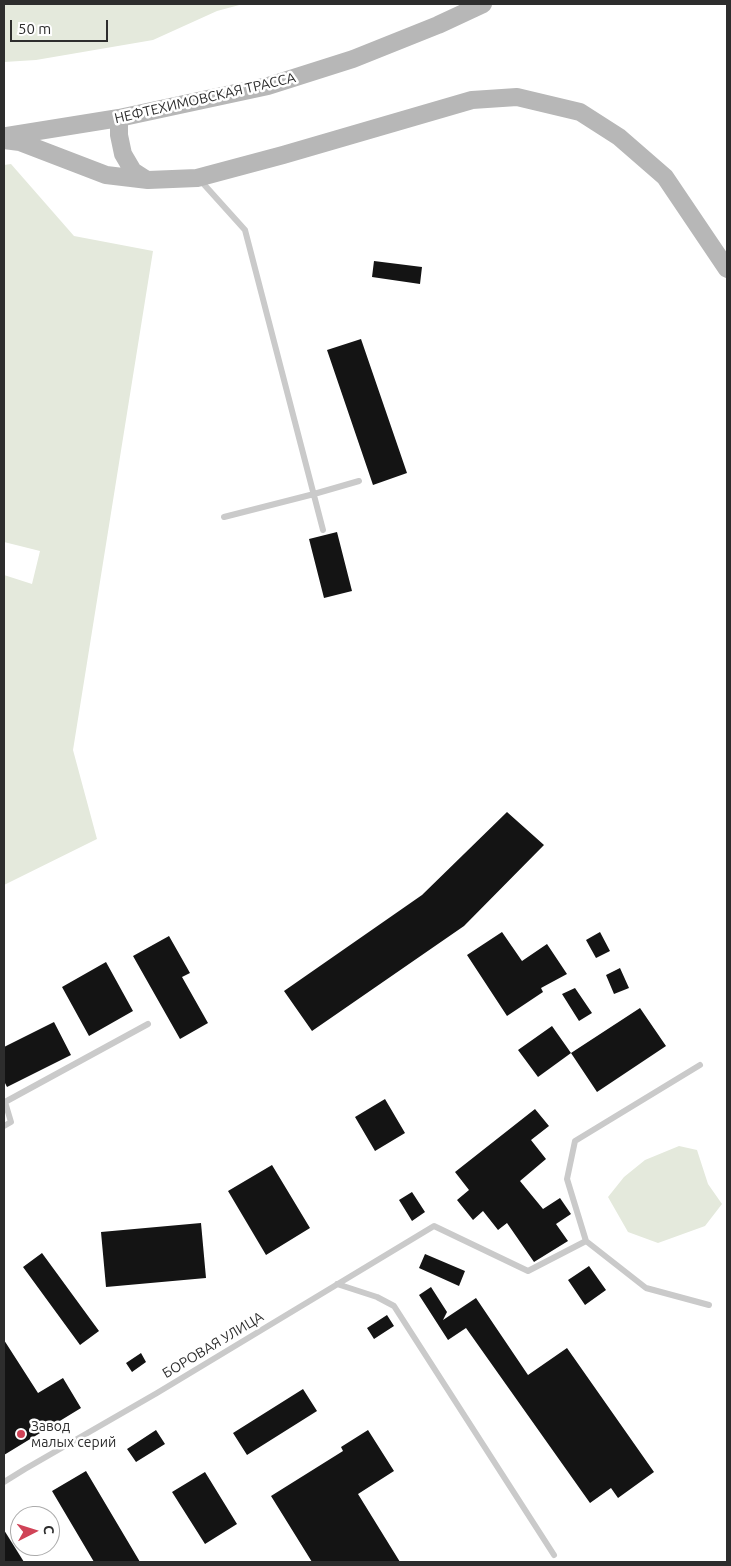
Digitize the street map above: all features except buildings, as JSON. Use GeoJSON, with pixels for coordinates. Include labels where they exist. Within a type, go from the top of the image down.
{"type":"FeatureCollection","features":[{"type":"Feature","properties":{"kind":"street","name":"НЕФТЕХИМОВСКАЯ ТРАССА"},"geometry":{"type":"LineString","coordinates":[[4,136],[120,118],[268,86],[353,59],[438,25],[483,4]]}},
{"type":"Feature","properties":{"kind":"street"},"geometry":{"type":"LineString","coordinates":[[4,140],[20,142],[106,175],[148,180],[197,178],[472,100],[517,96],[580,112],[619,137],[664,177],[727,269]]}},
{"type":"Feature","properties":{"kind":"street"},"geometry":{"type":"LineString","coordinates":[[120,118],[119,136],[123,154],[133,171],[148,180]]}},
{"type":"Feature","properties":{"kind":"lane"},"geometry":{"type":"LineString","coordinates":[[197,178],[245,230],[323,530]]}},
{"type":"Feature","properties":{"kind":"lane"},"geometry":{"type":"LineString","coordinates":[[224,517],[359,481]]}},
{"type":"Feature","properties":{"kind":"lane"},"geometry":{"type":"LineString","coordinates":[[4,1126],[11,1122],[5,1102],[148,1024]]}},
{"type":"Feature","properties":{"kind":"lane"},"geometry":{"type":"LineString","coordinates":[[700,1066],[575,1141],[568,1180],[586,1241],[646,1288],[709,1305]]}},
{"type":"Feature","properties":{"kind":"lane","name":"БОРОВАЯ УЛИЦА"},"geometry":{"type":"LineString","coordinates":[[4,1482],[157,1393],[434,1226],[528,1271],[586,1241]]}},
{"type":"Feature","properties":{"kind":"lane"},"geometry":{"type":"LineString","coordinates":[[337,1284],[377,1297],[394,1306],[554,1555]]}},
{"type":"Feature","properties":{"kind":"shaded area"},"geometry":{"type":"Polygon","coordinates":[[[4,4],[243,4],[217,11],[153,40],[36,60],[4,62],[4,4]]]}},
{"type":"Feature","properties":{"kind":"shaded area"},"geometry":{"type":"Polygon","coordinates":[[[11,164],[74,236],[153,251],[73,750],[97,839],[4,885],[4,575],[32,584],[40,551],[4,542],[4,165],[11,164]]]}},
{"type":"Feature","properties":{"kind":"shaded area"},"geometry":{"type":"Polygon","coordinates":[[[679,1146],[697,1150],[708,1184],[722,1204],[705,1226],[658,1243],[628,1232],[608,1197],[624,1177],[645,1160],[679,1146]]]}},
{"type":"Feature","properties":{"kind":"place","name":"Завод малых серий"},"geometry":{"type":"Point","coordinates":[21,1434]}}]}
